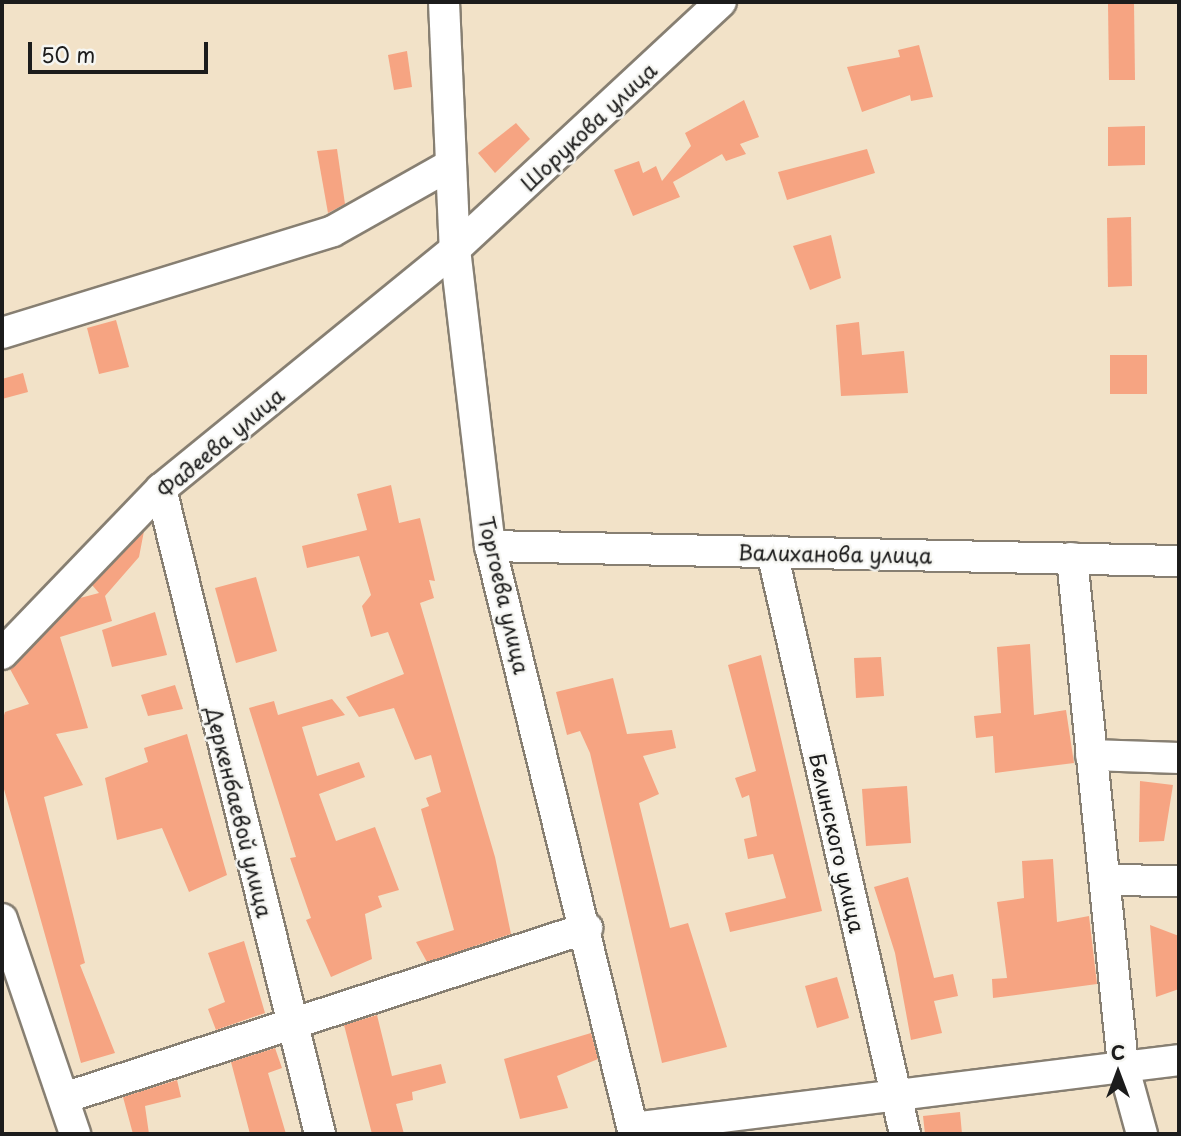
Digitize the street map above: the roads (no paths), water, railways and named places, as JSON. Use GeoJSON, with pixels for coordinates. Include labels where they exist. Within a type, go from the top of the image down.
{"type":"FeatureCollection","features":[{"type":"Feature","properties":{"kind":"street","name":"Торгоева улица"},"geometry":{"type":"LineString","coordinates":[[444,2],[455,249],[490,546],[587,928],[634,1131]]}},
{"type":"Feature","properties":{"kind":"street","name":"Шорукова улица"},"geometry":{"type":"LineString","coordinates":[[455,249],[721,2]]}},
{"type":"Feature","properties":{"kind":"street"},"geometry":{"type":"LineString","coordinates":[[2,333],[334,230],[450,165]]}},
{"type":"Feature","properties":{"kind":"street","name":"Фадеева улица"},"geometry":{"type":"LineString","coordinates":[[2,654],[161,489],[455,249]]}},
{"type":"Feature","properties":{"kind":"street","name":"Деркенбаевой улица"},"geometry":{"type":"LineString","coordinates":[[161,489],[320,1134]]}},
{"type":"Feature","properties":{"kind":"street","name":"Валиханова улица"},"geometry":{"type":"LineString","coordinates":[[490,546],[1179,561]]}},
{"type":"Feature","properties":{"kind":"street","name":"Белинского улица"},"geometry":{"type":"LineString","coordinates":[[772,552],[905,1134]]}},
{"type":"Feature","properties":{"kind":"street"},"geometry":{"type":"LineString","coordinates":[[1072,558],[1123,1065],[1142,1134]]}},
{"type":"Feature","properties":{"kind":"street"},"geometry":{"type":"LineString","coordinates":[[1091,755],[1179,758]]}},
{"type":"Feature","properties":{"kind":"street"},"geometry":{"type":"LineString","coordinates":[[1105,880],[1179,881]]}},
{"type":"Feature","properties":{"kind":"street"},"geometry":{"type":"LineString","coordinates":[[2,919],[67,1097],[75,1134]]}},
{"type":"Feature","properties":{"kind":"street"},"geometry":{"type":"LineString","coordinates":[[67,1097],[292,1021],[587,928]]}},
{"type":"Feature","properties":{"kind":"street"},"geometry":{"type":"LineString","coordinates":[[634,1131],[894,1094],[1179,1060]]}}]}
